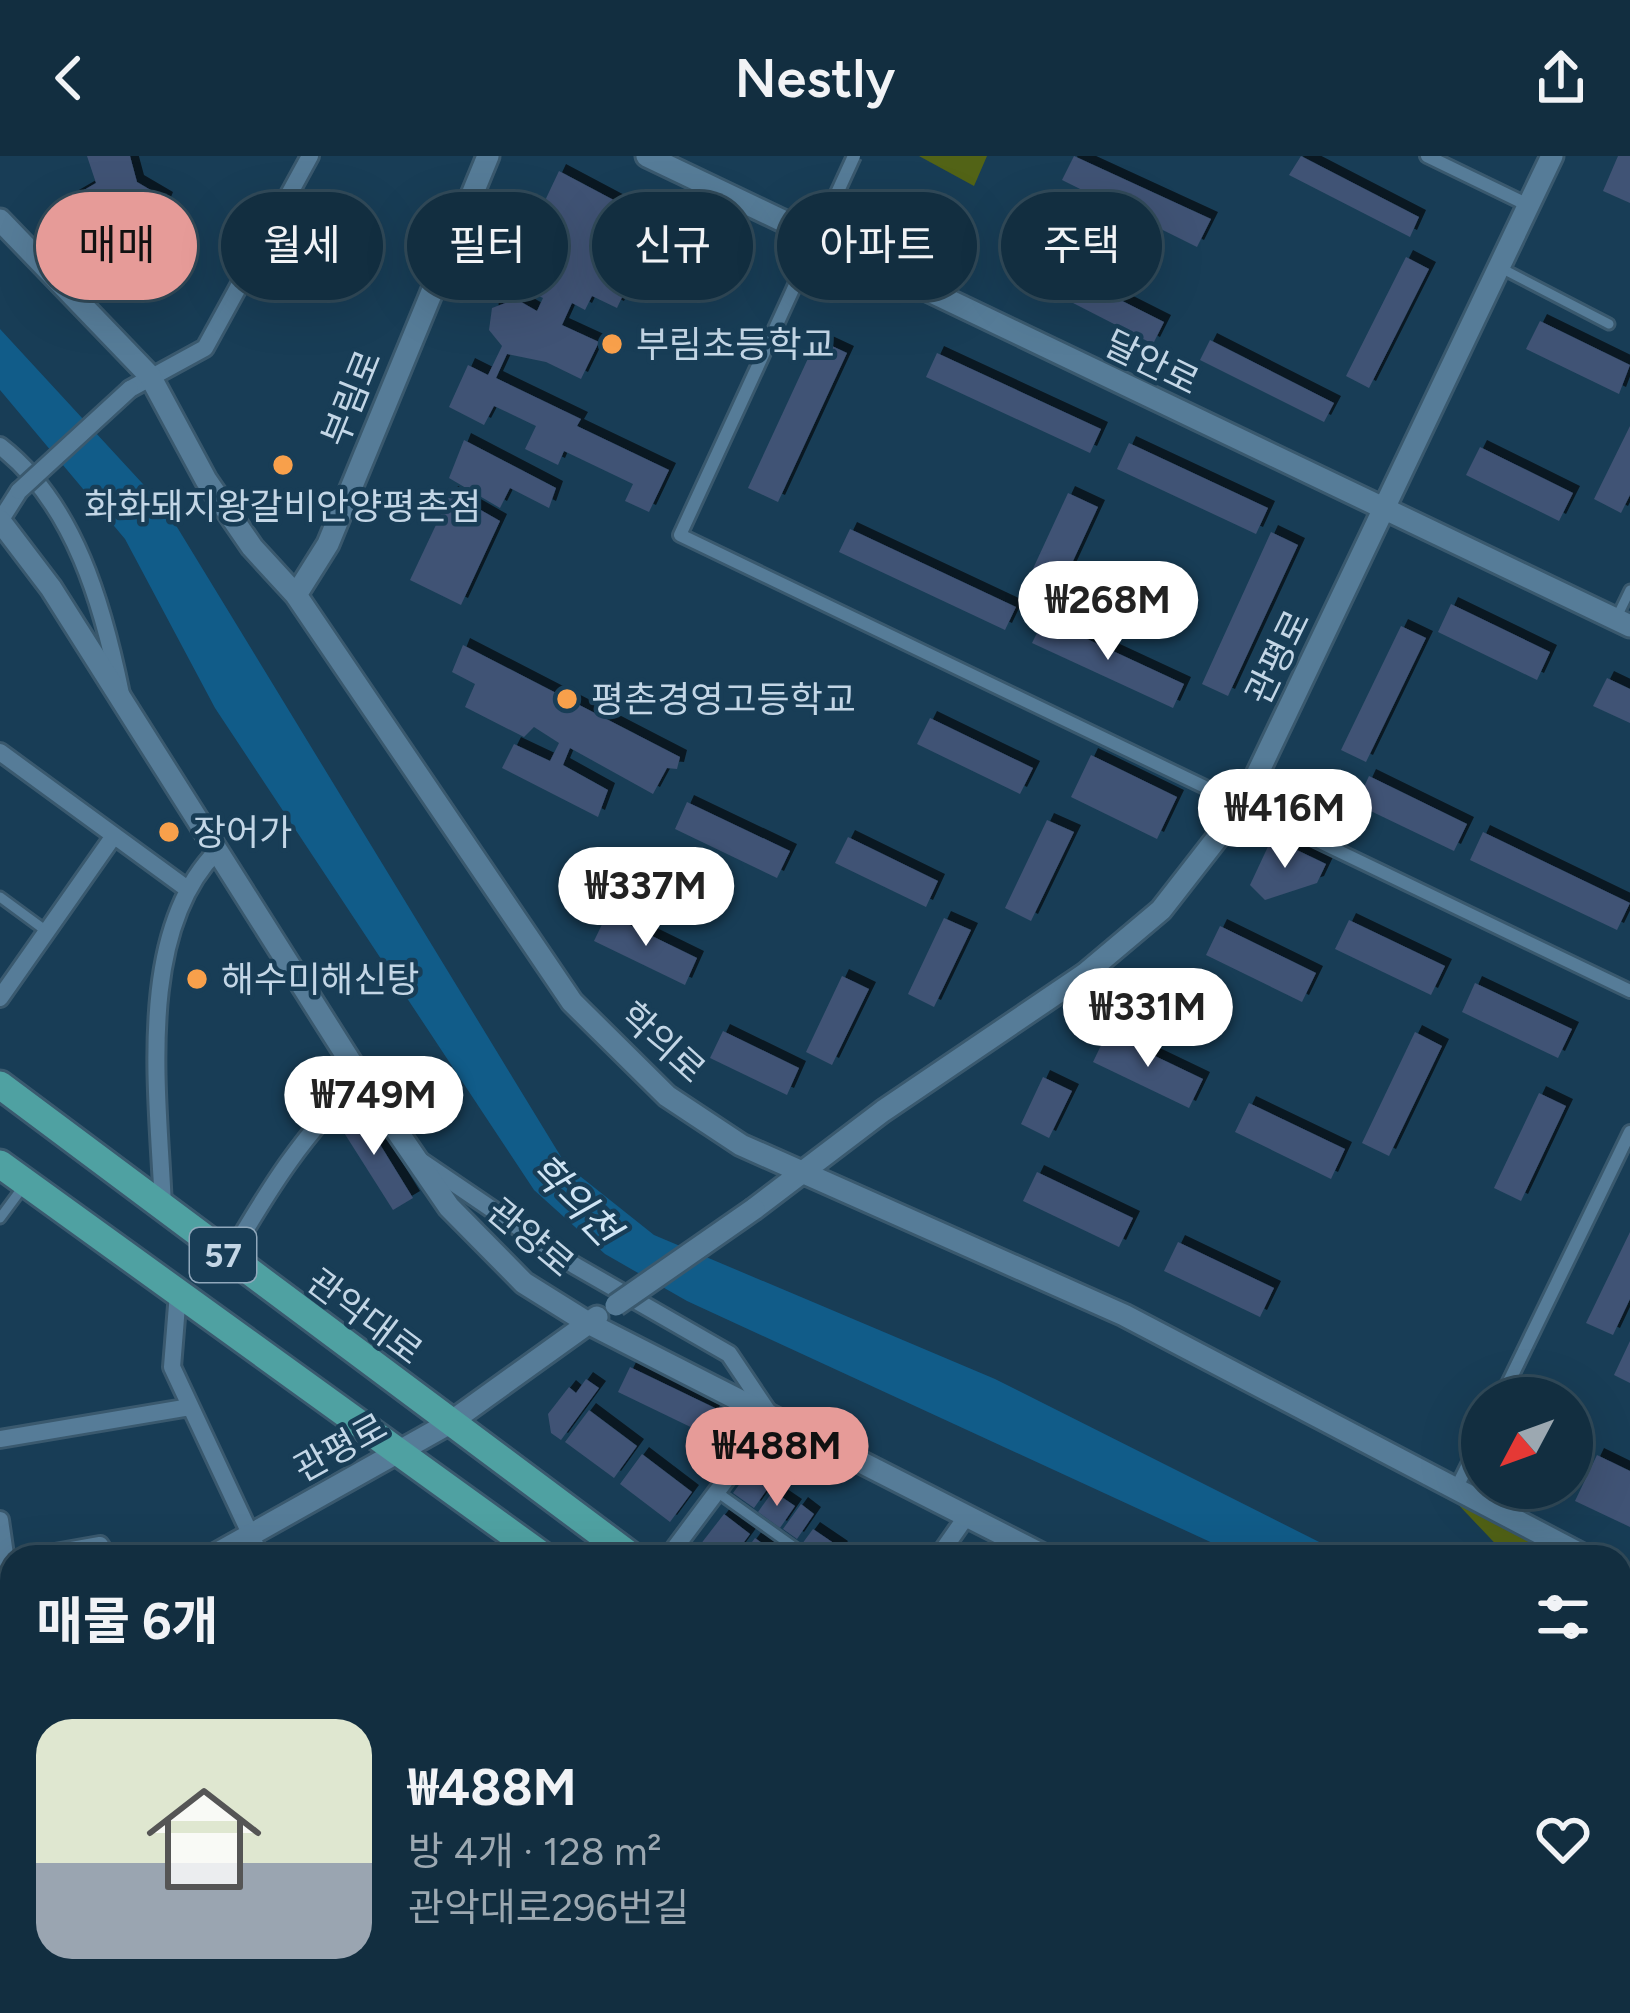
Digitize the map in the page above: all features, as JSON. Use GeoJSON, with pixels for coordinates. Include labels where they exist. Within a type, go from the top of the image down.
{"type":"FeatureCollection","features":[{"type":"Feature","properties":{"kind":"main road","name":"관악대로"},"geometry":{"type":"LineString","coordinates":[[0,1085],[615,1545]]}},
{"type":"Feature","properties":{"kind":"main road","name":"57"},"geometry":{"type":"LineString","coordinates":[[0,1164],[528,1545]]}},
{"type":"Feature","properties":{"kind":"street"},"geometry":{"type":"LineString","coordinates":[[0,521],[19,491],[130,389],[205,349],[310,156]]}},
{"type":"Feature","properties":{"kind":"street","name":"부림로"},"geometry":{"type":"LineString","coordinates":[[296,595],[328,544],[488,156]]}},
{"type":"Feature","properties":{"kind":"street","name":"달안로"},"geometry":{"type":"LineString","coordinates":[[647,156],[1623,623]]}},
{"type":"Feature","properties":{"kind":"street"},"geometry":{"type":"LineString","coordinates":[[854,156],[680,535],[1630,991]]}},
{"type":"Feature","properties":{"kind":"street"},"geometry":{"type":"LineString","coordinates":[[1426,156],[1528,205]]}},
{"type":"Feature","properties":{"kind":"street","name":"관평로"},"geometry":{"type":"LineString","coordinates":[[232,1545],[448,1424],[1085,974],[1161,910],[1242,806],[1552,156]]}},
{"type":"Feature","properties":{"kind":"street","name":"학의로"},"geometry":{"type":"LineString","coordinates":[[0,220],[150,376],[206,480],[252,547],[296,595],[572,1002],[668,1096],[741,1145],[1124,1315],[1563,1545]]}},
{"type":"Feature","properties":{"kind":"street"},"geometry":{"type":"LineString","coordinates":[[0,446],[75,540],[108,628],[122,701]]}},
{"type":"Feature","properties":{"kind":"street","name":"관양로"},"geometry":{"type":"LineString","coordinates":[[0,521],[51,588],[410,1154],[481,1245],[524,1283],[589,1323],[1023,1545]]}},
{"type":"Feature","properties":{"kind":"street"},"geometry":{"type":"LineString","coordinates":[[0,752],[186,888]]}},
{"type":"Feature","properties":{"kind":"street"},"geometry":{"type":"LineString","coordinates":[[0,998],[113,837]]}},
{"type":"Feature","properties":{"kind":"street"},"geometry":{"type":"LineString","coordinates":[[163,1209],[160,999],[168,929],[186,888],[217,850]]}},
{"type":"Feature","properties":{"kind":"street"},"geometry":{"type":"LineString","coordinates":[[228,1259],[264,1197],[330,1108],[362,1080]]}},
{"type":"Feature","properties":{"kind":"street"},"geometry":{"type":"LineString","coordinates":[[1511,1377],[1630,1132]]}},
{"type":"Feature","properties":{"kind":"street"},"geometry":{"type":"LineString","coordinates":[[410,1154],[574,1265],[729,1354],[772,1418],[677,1545]]}},
{"type":"Feature","properties":{"kind":"street"},"geometry":{"type":"LineString","coordinates":[[178,1293],[172,1367],[255,1545]]}},
{"type":"Feature","properties":{"kind":"street"},"geometry":{"type":"LineString","coordinates":[[0,1439],[190,1407]]}},
{"type":"Feature","properties":{"kind":"street"},"geometry":{"type":"LineString","coordinates":[[1456,1489],[1461,1479]]}},
{"type":"Feature","properties":{"kind":"street"},"geometry":{"type":"LineString","coordinates":[[946,1545],[966,1517]]}},
{"type":"Feature","properties":{"kind":"lane"},"geometry":{"type":"LineString","coordinates":[[1499,267],[1609,324]]}},
{"type":"Feature","properties":{"kind":"lane"},"geometry":{"type":"LineString","coordinates":[[1623,623],[1630,590]]}},
{"type":"Feature","properties":{"kind":"lane"},"geometry":{"type":"LineString","coordinates":[[0,897],[49,933]]}},
{"type":"Feature","properties":{"kind":"lane"},"geometry":{"type":"LineString","coordinates":[[0,1218],[27,1183]]}},
{"type":"Feature","properties":{"kind":"lane"},"geometry":{"type":"LineString","coordinates":[[716,1492],[791,1545]]}},
{"type":"Feature","properties":{"kind":"green space"},"geometry":{"type":"Polygon","coordinates":[[[919,156],[987,156],[974,186],[919,156]]]}},
{"type":"Feature","properties":{"kind":"green space"},"geometry":{"type":"Polygon","coordinates":[[[1462,1509],[1473,1509],[1540,1545],[1497,1545],[1462,1509]]]}},
{"type":"Feature","properties":{"kind":"water","name":"학의천"},"geometry":{"type":"Polygon","coordinates":[[[0,329],[166,509],[566,1165],[654,1235],[995,1379],[1325,1545],[1217,1545],[687,1301],[605,1254],[534,1190],[215,708],[125,539],[0,390],[0,329]]]}},
{"type":"Feature","properties":{"kind":"building"},"geometry":{"type":"Polygon","coordinates":[[[87,156],[130,156],[137,182],[154,192],[81,192],[96,183],[87,156]]]}},
{"type":"Feature","properties":{"kind":"building"},"geometry":{"type":"Polygon","coordinates":[[[1074,156],[1152,192],[1086,192],[1062,180],[1074,156]]]}},
{"type":"Feature","properties":{"kind":"building"},"geometry":{"type":"Polygon","coordinates":[[[1301,156],[1419,217],[1410,237],[1289,175],[1301,156]]]}},
{"type":"Feature","properties":{"kind":"building"},"geometry":{"type":"Polygon","coordinates":[[[1618,156],[1630,156],[1630,203],[1603,191],[1618,156]]]}},
{"type":"Feature","properties":{"kind":"building"},"geometry":{"type":"Polygon","coordinates":[[[559,171],[599,192],[592,192],[592,296],[585,310],[572,303],[562,325],[599,342],[581,379],[546,362],[507,354],[496,378],[581,419],[577,426],[669,470],[649,512],[625,501],[633,484],[564,451],[558,465],[525,449],[536,426],[494,406],[484,425],[449,407],[468,365],[488,375],[502,346],[489,330],[492,308],[518,300],[537,311],[542,300],[568,300],[568,192],[549,192],[559,171]]]}},
{"type":"Feature","properties":{"kind":"building"},"geometry":{"type":"Polygon","coordinates":[[[1162,196],[1211,219],[1197,247],[1162,230],[1162,196]]]}},
{"type":"Feature","properties":{"kind":"building"},"geometry":{"type":"Polygon","coordinates":[[[1406,257],[1429,269],[1369,388],[1346,376],[1406,257]]]}},
{"type":"Feature","properties":{"kind":"building"},"geometry":{"type":"Polygon","coordinates":[[[1067,300],[1120,300],[1164,322],[1153,344],[1067,300]]]}},
{"type":"Feature","properties":{"kind":"building"},"geometry":{"type":"Polygon","coordinates":[[[1540,321],[1630,365],[1619,394],[1526,349],[1540,321]]]}},
{"type":"Feature","properties":{"kind":"building"},"geometry":{"type":"Polygon","coordinates":[[[817,339],[847,353],[778,502],[748,488],[817,339]]]}},
{"type":"Feature","properties":{"kind":"building"},"geometry":{"type":"Polygon","coordinates":[[[1210,340],[1334,403],[1324,422],[1200,360],[1210,340]]]}},
{"type":"Feature","properties":{"kind":"building"},"geometry":{"type":"Polygon","coordinates":[[[937,353],[1101,429],[1090,453],[926,377],[937,353]]]}},
{"type":"Feature","properties":{"kind":"building"},"geometry":{"type":"Polygon","coordinates":[[[1630,426],[1630,495],[1621,513],[1594,499],[1630,426]]]}},
{"type":"Feature","properties":{"kind":"building"},"geometry":{"type":"Polygon","coordinates":[[[464,440],[556,488],[549,508],[510,488],[500,508],[449,478],[464,440]]]}},
{"type":"Feature","properties":{"kind":"building"},"geometry":{"type":"Polygon","coordinates":[[[1129,443],[1268,508],[1256,534],[1117,469],[1129,443]]]}},
{"type":"Feature","properties":{"kind":"building"},"geometry":{"type":"Polygon","coordinates":[[[1480,447],[1573,493],[1559,521],[1466,475],[1480,447]]]}},
{"type":"Feature","properties":{"kind":"building"},"geometry":{"type":"Polygon","coordinates":[[[451,493],[500,521],[461,605],[410,580],[451,493]]]}},
{"type":"Feature","properties":{"kind":"building"},"geometry":{"type":"Polygon","coordinates":[[[1068,493],[1098,507],[1055,600],[1025,586],[1068,493]]]}},
{"type":"Feature","properties":{"kind":"building"},"geometry":{"type":"Polygon","coordinates":[[[850,529],[1016,607],[1005,630],[839,552],[850,529]]]}},
{"type":"Feature","properties":{"kind":"building"},"geometry":{"type":"Polygon","coordinates":[[[1271,532],[1298,545],[1228,696],[1202,684],[1271,532]]]}},
{"type":"Feature","properties":{"kind":"building"},"geometry":{"type":"Polygon","coordinates":[[[1451,604],[1550,652],[1537,680],[1438,632],[1451,604]]]}},
{"type":"Feature","properties":{"kind":"building"},"geometry":{"type":"Polygon","coordinates":[[[1044,619],[1184,684],[1173,708],[1032,643],[1044,619]]]}},
{"type":"Feature","properties":{"kind":"building"},"geometry":{"type":"Polygon","coordinates":[[[1401,626],[1426,638],[1366,762],[1341,750],[1401,626]]]}},
{"type":"Feature","properties":{"kind":"building"},"geometry":{"type":"Polygon","coordinates":[[[463,645],[680,757],[677,769],[667,768],[653,794],[570,748],[563,765],[608,790],[598,817],[502,768],[514,744],[550,761],[559,743],[534,727],[524,737],[465,707],[475,684],[452,672],[463,645]]]}},
{"type":"Feature","properties":{"kind":"building"},"geometry":{"type":"Polygon","coordinates":[[[1607,678],[1630,689],[1630,723],[1593,706],[1607,678]]]}},
{"type":"Feature","properties":{"kind":"building"},"geometry":{"type":"Polygon","coordinates":[[[930,718],[1033,768],[1020,794],[917,744],[930,718]]]}},
{"type":"Feature","properties":{"kind":"building"},"geometry":{"type":"Polygon","coordinates":[[[1091,755],[1177,797],[1157,839],[1071,797],[1091,755]]]}},
{"type":"Feature","properties":{"kind":"building"},"geometry":{"type":"Polygon","coordinates":[[[1369,776],[1467,824],[1454,851],[1356,804],[1369,776]]]}},
{"type":"Feature","properties":{"kind":"building"},"geometry":{"type":"Polygon","coordinates":[[[687,802],[790,851],[777,878],[675,829],[687,802]]]}},
{"type":"Feature","properties":{"kind":"building"},"geometry":{"type":"Polygon","coordinates":[[[1047,820],[1074,832],[1031,921],[1005,908],[1047,820]]]}},
{"type":"Feature","properties":{"kind":"building"},"geometry":{"type":"Polygon","coordinates":[[[1483,832],[1630,903],[1617,930],[1470,860],[1483,832]]]}},
{"type":"Feature","properties":{"kind":"building"},"geometry":{"type":"Polygon","coordinates":[[[848,837],[938,881],[926,907],[835,863],[848,837]]]}},
{"type":"Feature","properties":{"kind":"building"},"geometry":{"type":"Polygon","coordinates":[[[1272,838],[1326,864],[1317,883],[1265,900],[1250,885],[1272,838]]]}},
{"type":"Feature","properties":{"kind":"building"},"geometry":{"type":"Polygon","coordinates":[[[607,914],[697,958],[685,985],[594,941],[607,914]]]}},
{"type":"Feature","properties":{"kind":"building"},"geometry":{"type":"Polygon","coordinates":[[[944,918],[971,930],[934,1007],[908,994],[944,918]]]}},
{"type":"Feature","properties":{"kind":"building"},"geometry":{"type":"Polygon","coordinates":[[[1349,920],[1445,966],[1431,995],[1335,949],[1349,920]]]}},
{"type":"Feature","properties":{"kind":"building"},"geometry":{"type":"Polygon","coordinates":[[[1220,926],[1316,973],[1302,1002],[1206,955],[1220,926]]]}},
{"type":"Feature","properties":{"kind":"building"},"geometry":{"type":"Polygon","coordinates":[[[842,976],[869,989],[832,1065],[806,1052],[842,976]]]}},
{"type":"Feature","properties":{"kind":"building"},"geometry":{"type":"Polygon","coordinates":[[[1475,983],[1572,1029],[1558,1058],[1462,1012],[1475,983]]]}},
{"type":"Feature","properties":{"kind":"building"},"geometry":{"type":"Polygon","coordinates":[[[723,1031],[799,1068],[787,1095],[710,1058],[723,1031]]]}},
{"type":"Feature","properties":{"kind":"building"},"geometry":{"type":"Polygon","coordinates":[[[1415,1032],[1442,1046],[1389,1156],[1362,1143],[1415,1032]]]}},
{"type":"Feature","properties":{"kind":"building"},"geometry":{"type":"Polygon","coordinates":[[[1107,1033],[1203,1079],[1189,1108],[1093,1062],[1107,1033]]]}},
{"type":"Feature","properties":{"kind":"building"},"geometry":{"type":"Polygon","coordinates":[[[1043,1077],[1072,1091],[1049,1138],[1021,1124],[1043,1077]]]}},
{"type":"Feature","properties":{"kind":"building"},"geometry":{"type":"Polygon","coordinates":[[[1539,1093],[1566,1106],[1521,1201],[1494,1188],[1539,1093]]]}},
{"type":"Feature","properties":{"kind":"building"},"geometry":{"type":"Polygon","coordinates":[[[1249,1103],[1345,1149],[1331,1179],[1235,1132],[1249,1103]]]}},
{"type":"Feature","properties":{"kind":"building"},"geometry":{"type":"Polygon","coordinates":[[[357,1107],[413,1198],[393,1210],[336,1120],[357,1107]]]}},
{"type":"Feature","properties":{"kind":"building"},"geometry":{"type":"Polygon","coordinates":[[[1037,1172],[1133,1218],[1119,1247],[1023,1201],[1037,1172]]]}},
{"type":"Feature","properties":{"kind":"building"},"geometry":{"type":"Polygon","coordinates":[[[1630,1232],[1630,1299],[1613,1335],[1586,1323],[1630,1232]]]}},
{"type":"Feature","properties":{"kind":"building"},"geometry":{"type":"Polygon","coordinates":[[[1178,1242],[1274,1288],[1260,1317],[1164,1271],[1178,1242]]]}},
{"type":"Feature","properties":{"kind":"building"},"geometry":{"type":"Polygon","coordinates":[[[1630,1341],[1630,1383],[1614,1375],[1630,1341]]]}},
{"type":"Feature","properties":{"kind":"building"},"geometry":{"type":"Polygon","coordinates":[[[630,1367],[715,1408],[703,1433],[618,1392],[630,1367]]]}},
{"type":"Feature","properties":{"kind":"building"},"geometry":{"type":"Polygon","coordinates":[[[586,1379],[599,1388],[561,1440],[551,1433],[548,1414],[569,1387],[576,1393],[586,1379]]]}},
{"type":"Feature","properties":{"kind":"building"},"geometry":{"type":"Polygon","coordinates":[[[589,1410],[637,1446],[614,1478],[565,1442],[589,1410]]]}},
{"type":"Feature","properties":{"kind":"building"},"geometry":{"type":"Polygon","coordinates":[[[642,1454],[692,1492],[670,1522],[620,1484],[642,1454]]]}},
{"type":"Feature","properties":{"kind":"building"},"geometry":{"type":"Polygon","coordinates":[[[1597,1455],[1630,1471],[1630,1527],[1592,1509],[1597,1455]]]}},
{"type":"Feature","properties":{"kind":"building"},"geometry":{"type":"Polygon","coordinates":[[[752,1467],[773,1481],[754,1508],[733,1493],[752,1467]]]}},
{"type":"Feature","properties":{"kind":"building"},"geometry":{"type":"Polygon","coordinates":[[[773,1491],[795,1506],[780,1528],[758,1512],[773,1491]]]}},
{"type":"Feature","properties":{"kind":"building"},"geometry":{"type":"Polygon","coordinates":[[[801,1504],[814,1514],[797,1539],[783,1529],[801,1504]]]}},
{"type":"Feature","properties":{"kind":"building"},"geometry":{"type":"Polygon","coordinates":[[[724,1514],[750,1534],[742,1545],[700,1545],[724,1514]]]}},
{"type":"Feature","properties":{"kind":"building"},"geometry":{"type":"Polygon","coordinates":[[[813,1529],[837,1545],[803,1545],[813,1529]]]}},
{"type":"Feature","properties":{"kind":"place","name":"부림초등학교"},"geometry":{"type":"Point","coordinates":[612,344]}},
{"type":"Feature","properties":{"kind":"place","name":"화화돼지왕갈비안양평촌점"},"geometry":{"type":"Point","coordinates":[283,465]}},
{"type":"Feature","properties":{"kind":"place","name":"평촌경영고등학교"},"geometry":{"type":"Point","coordinates":[567,699]}},
{"type":"Feature","properties":{"kind":"place","name":"장어가"},"geometry":{"type":"Point","coordinates":[169,832]}},
{"type":"Feature","properties":{"kind":"place","name":"해수미해신탕"},"geometry":{"type":"Point","coordinates":[197,979]}}]}
